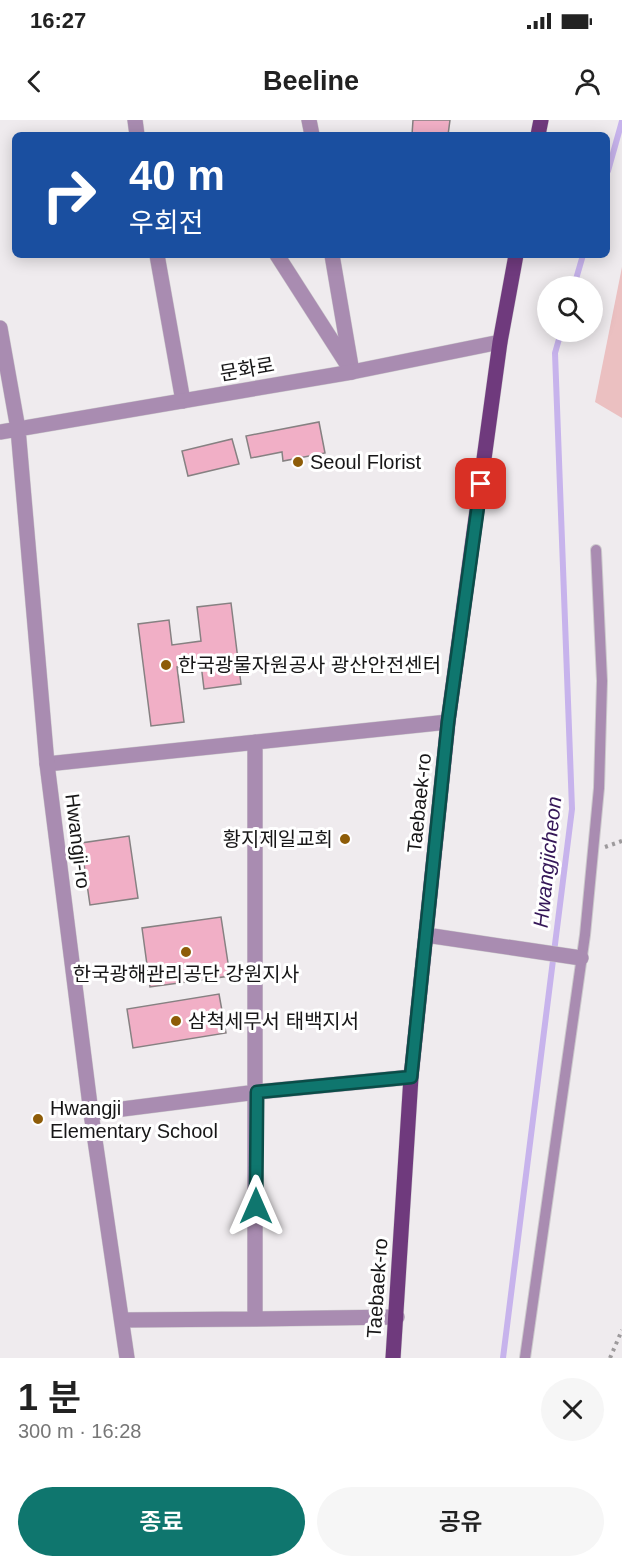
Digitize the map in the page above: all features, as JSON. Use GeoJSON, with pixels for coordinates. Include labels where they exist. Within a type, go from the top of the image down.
{"type":"FeatureCollection","features":[{"type":"Feature","properties":{"kind":"main road","name":"Taebaek-ro"},"geometry":{"type":"LineString","coordinates":[[393,1358],[411,1077],[448,722],[500,342],[515,258]]}},
{"type":"Feature","properties":{"kind":"street"},"geometry":{"type":"LineString","coordinates":[[159,258],[183,401]]}},
{"type":"Feature","properties":{"kind":"street"},"geometry":{"type":"LineString","coordinates":[[279,258],[352,372]]}},
{"type":"Feature","properties":{"kind":"street"},"geometry":{"type":"LineString","coordinates":[[333,258],[352,372]]}},
{"type":"Feature","properties":{"kind":"street","name":"Hwangji-ro"},"geometry":{"type":"LineString","coordinates":[[0,328],[18,429],[47,764],[91,1113],[127,1358]]}},
{"type":"Feature","properties":{"kind":"street","name":"문화로"},"geometry":{"type":"LineString","coordinates":[[0,432],[352,372],[500,342]]}},
{"type":"Feature","properties":{"kind":"street"},"geometry":{"type":"LineString","coordinates":[[47,764],[448,722]]}},
{"type":"Feature","properties":{"kind":"street"},"geometry":{"type":"LineString","coordinates":[[255,742],[257,1092],[255,1319]]}},
{"type":"Feature","properties":{"kind":"street"},"geometry":{"type":"LineString","coordinates":[[426,936],[581,958]]}},
{"type":"Feature","properties":{"kind":"street"},"geometry":{"type":"LineString","coordinates":[[91,1113],[257,1092],[411,1077]]}},
{"type":"Feature","properties":{"kind":"street"},"geometry":{"type":"LineString","coordinates":[[122,1320],[397,1317]]}},
{"type":"Feature","properties":{"kind":"lane"},"geometry":{"type":"LineString","coordinates":[[525,1358],[581,958],[600,776],[603,681],[596,550]]}},
{"type":"Feature","properties":{"kind":"path"},"geometry":{"type":"LineString","coordinates":[[610,1358],[622,1330]]}},
{"type":"Feature","properties":{"kind":"shaded area"},"geometry":{"type":"Polygon","coordinates":[[[622,267],[622,418],[595,402],[622,267]]]}},
{"type":"Feature","properties":{"kind":"building"},"geometry":{"type":"Polygon","coordinates":[[[413,120],[450,120],[448,132],[412,132],[413,120]]]}},
{"type":"Feature","properties":{"kind":"building"},"geometry":{"type":"Polygon","coordinates":[[[319,422],[325,453],[283,461],[282,452],[251,458],[246,436],[319,422]]]}},
{"type":"Feature","properties":{"kind":"building"},"geometry":{"type":"Polygon","coordinates":[[[232,439],[239,464],[188,476],[182,451],[232,439]]]}},
{"type":"Feature","properties":{"kind":"building","name":"한국광물자원공사 광산안전센터"},"geometry":{"type":"Polygon","coordinates":[[[231,603],[241,684],[204,689],[201,664],[177,667],[184,722],[151,726],[138,624],[169,620],[172,645],[201,641],[197,607],[231,603]]]}},
{"type":"Feature","properties":{"kind":"building"},"geometry":{"type":"Polygon","coordinates":[[[129,836],[138,898],[90,905],[81,843],[129,836]]]}},
{"type":"Feature","properties":{"kind":"building","name":"한국광해관리공단 강원지사"},"geometry":{"type":"Polygon","coordinates":[[[221,917],[230,976],[150,987],[142,928],[221,917]]]}},
{"type":"Feature","properties":{"kind":"building","name":"삼척세무서 태백지서"},"geometry":{"type":"Polygon","coordinates":[[[219,994],[226,1033],[133,1048],[127,1009],[219,994]]]}},
{"type":"Feature","properties":{"kind":"waterway","name":"Hwangjicheon"},"geometry":{"type":"LineString","coordinates":[[610,164],[622,121]]}},
{"type":"Feature","properties":{"kind":"waterway","name":"Hwangjicheon"},"geometry":{"type":"LineString","coordinates":[[577,276],[582,258]]}},
{"type":"Feature","properties":{"kind":"waterway","name":"Hwangjicheon"},"geometry":{"type":"LineString","coordinates":[[503,1358],[572,809],[555,353],[558,342]]}},
{"type":"Feature","properties":{"kind":"place","name":"Seoul Florist"},"geometry":{"type":"Point","coordinates":[298,462]}},
{"type":"Feature","properties":{"kind":"place","name":"한국광물자원공사 광산안전센터"},"geometry":{"type":"Point","coordinates":[166,665]}},
{"type":"Feature","properties":{"kind":"place","name":"황지제일교회"},"geometry":{"type":"Point","coordinates":[345,839]}},
{"type":"Feature","properties":{"kind":"place","name":"한국광해관리공단 강원지사"},"geometry":{"type":"Point","coordinates":[186,952]}},
{"type":"Feature","properties":{"kind":"place","name":"삼척세무서 태백지서"},"geometry":{"type":"Point","coordinates":[176,1021]}},
{"type":"Feature","properties":{"kind":"place","name":"Hwangji Elementary School"},"geometry":{"type":"Point","coordinates":[38,1119]}},
{"type":"Feature","properties":{"kind":"route"},"geometry":{"type":"LineString","coordinates":[[256,1206],[257,1092],[411,1077],[448,722],[481,484]]}}]}
